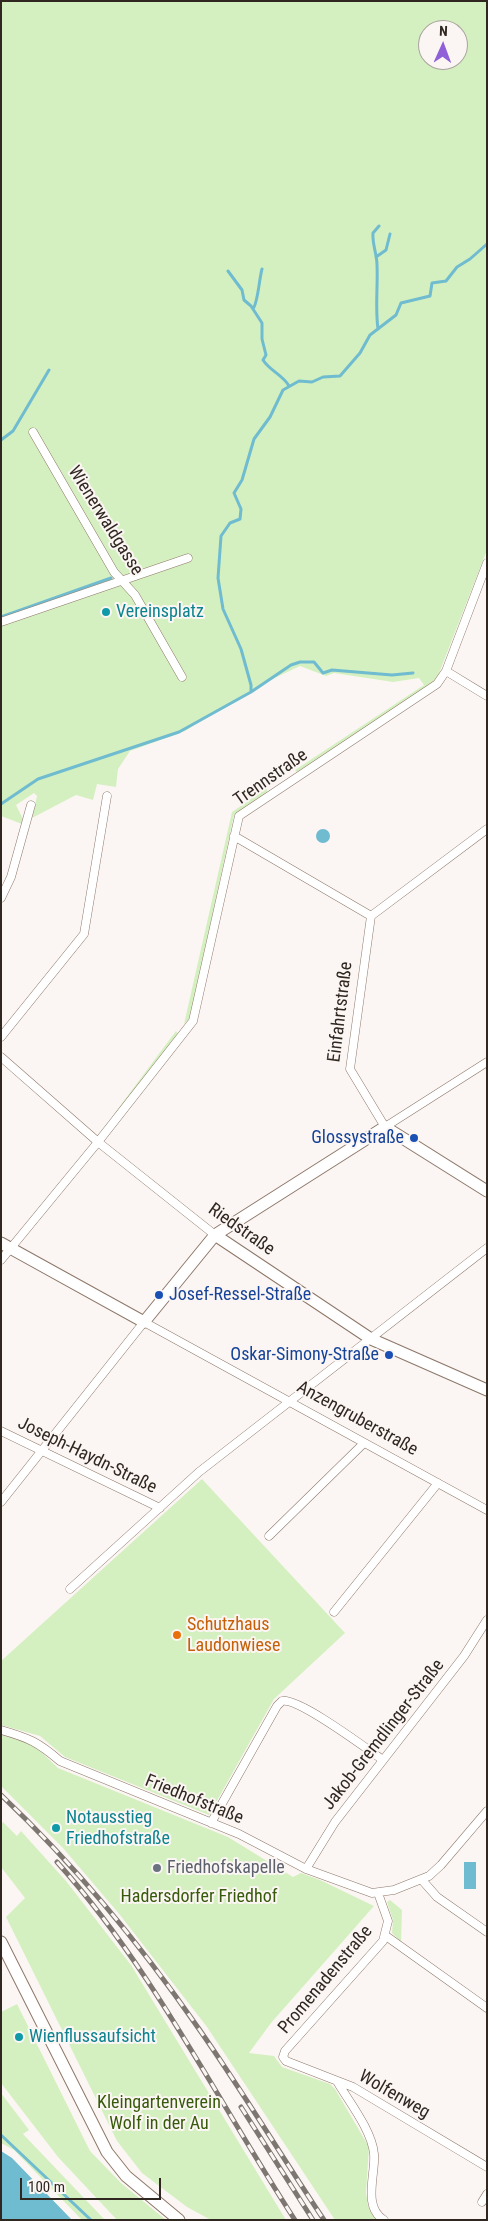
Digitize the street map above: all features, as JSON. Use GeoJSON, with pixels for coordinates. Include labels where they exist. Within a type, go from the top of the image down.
{"type":"FeatureCollection","features":[{"type":"Feature","properties":{"kind":"street","name":"Wienerwaldgasse"},"geometry":{"type":"LineString","coordinates":[[33,432],[114,572],[134,595],[182,677]]}},
{"type":"Feature","properties":{"kind":"street"},"geometry":{"type":"LineString","coordinates":[[1,622],[188,558]]}},
{"type":"Feature","properties":{"kind":"street","name":"Trennstraße"},"geometry":{"type":"LineString","coordinates":[[1,1260],[6,1246],[98,1142],[193,1021],[238,816],[437,684],[446,671],[487,564]]}},
{"type":"Feature","properties":{"kind":"street"},"geometry":{"type":"LineString","coordinates":[[446,671],[487,696]]}},
{"type":"Feature","properties":{"kind":"street"},"geometry":{"type":"LineString","coordinates":[[1,1037],[84,934],[107,796]]}},
{"type":"Feature","properties":{"kind":"street"},"geometry":{"type":"LineString","coordinates":[[1,898],[31,806]]}},
{"type":"Feature","properties":{"kind":"street"},"geometry":{"type":"LineString","coordinates":[[234,836],[371,916],[487,829]]}},
{"type":"Feature","properties":{"kind":"street","name":"Einfahrtstraße"},"geometry":{"type":"LineString","coordinates":[[371,916],[350,1070],[385,1128],[487,1191]]}},
{"type":"Feature","properties":{"kind":"street","name":"Riedstraße"},"geometry":{"type":"LineString","coordinates":[[1,1057],[98,1142],[215,1235],[371,1339],[487,1390]]}},
{"type":"Feature","properties":{"kind":"street"},"geometry":{"type":"LineString","coordinates":[[1,1502],[215,1235],[487,1062]]}},
{"type":"Feature","properties":{"kind":"street","name":"Anzengruberstraße"},"geometry":{"type":"LineString","coordinates":[[6,1246],[487,1510]]}},
{"type":"Feature","properties":{"kind":"street"},"geometry":{"type":"LineString","coordinates":[[70,1590],[199,1472],[487,1248]]}},
{"type":"Feature","properties":{"kind":"street","name":"Joseph-Haydn-Straße"},"geometry":{"type":"LineString","coordinates":[[1,1431],[160,1508]]}},
{"type":"Feature","properties":{"kind":"street"},"geometry":{"type":"LineString","coordinates":[[269,1536],[364,1443]]}},
{"type":"Feature","properties":{"kind":"street"},"geometry":{"type":"LineString","coordinates":[[334,1612],[438,1483]]}},
{"type":"Feature","properties":{"kind":"street","name":"Jakob-Gremdlinger-Straße"},"geometry":{"type":"LineString","coordinates":[[306,1869],[335,1822],[464,1656],[487,1620]]}},
{"type":"Feature","properties":{"kind":"street"},"geometry":{"type":"LineString","coordinates":[[211,1823],[277,1706],[282,1701],[292,1701],[329,1723],[383,1760]]}},
{"type":"Feature","properties":{"kind":"street","name":"Friedhofstraße"},"geometry":{"type":"LineString","coordinates":[[1,1730],[40,1744],[60,1761],[239,1834],[306,1869],[361,1891],[379,1896]]}},
{"type":"Feature","properties":{"kind":"street"},"geometry":{"type":"LineString","coordinates":[[379,1896],[422,1880],[441,1865],[487,1810]]}},
{"type":"Feature","properties":{"kind":"street"},"geometry":{"type":"LineString","coordinates":[[422,1880],[437,1897],[487,1932]]}},
{"type":"Feature","properties":{"kind":"street","name":"Promenadenstraße"},"geometry":{"type":"LineString","coordinates":[[283,2057],[285,2051],[345,1986],[386,1936],[388,1921],[379,1896]]}},
{"type":"Feature","properties":{"kind":"street"},"geometry":{"type":"LineString","coordinates":[[386,1936],[487,2008]]}},
{"type":"Feature","properties":{"kind":"street"},"geometry":{"type":"LineString","coordinates":[[1,1942],[107,2152],[119,2169],[134,2184],[179,2220]]}},
{"type":"Feature","properties":{"kind":"street","name":"Wolfenweg"},"geometry":{"type":"LineString","coordinates":[[283,2057],[286,2061],[353,2087],[487,2167]]}},
{"type":"Feature","properties":{"kind":"street"},"geometry":{"type":"LineString","coordinates":[[338,2082],[371,2140],[374,2156],[372,2189],[374,2205],[380,2218],[384,2220]]}},
{"type":"Feature","properties":{"kind":"street"},"geometry":{"type":"LineString","coordinates":[[482,2202],[487,2194]]}},
{"type":"Feature","properties":{"kind":"green space"},"geometry":{"type":"Polygon","coordinates":[[[1,1],[487,1],[487,550],[436,681],[297,772],[295,770],[424,685],[419,678],[393,682],[334,673],[326,676],[300,666],[260,685],[185,731],[130,751],[118,769],[116,787],[97,784],[93,800],[76,795],[32,818],[37,796],[34,793],[16,805],[23,819],[22,824],[1,816],[1,1]]]}},
{"type":"Feature","properties":{"kind":"green space"},"geometry":{"type":"Polygon","coordinates":[[[267,788],[267,792],[234,815],[190,1018],[184,1024],[232,812],[267,788]]]}},
{"type":"Feature","properties":{"kind":"green space"},"geometry":{"type":"Polygon","coordinates":[[[176,1031],[178,1034],[117,1114],[114,1114],[176,1031]]]}},
{"type":"Feature","properties":{"kind":"green space"},"geometry":{"type":"Polygon","coordinates":[[[202,1479],[345,1633],[274,1699],[209,1815],[65,1757],[40,1736],[1,1725],[1,1661],[202,1479]]]}},
{"type":"Feature","properties":{"kind":"green space","name":"Hadersdorfer Friedhof"},"geometry":{"type":"Polygon","coordinates":[[[1,1735],[34,1745],[58,1768],[228,1837],[293,1877],[301,1873],[374,1906],[271,2023],[249,2053],[274,2056],[282,2067],[330,2084],[335,2089],[369,2147],[366,2192],[368,2206],[376,2220],[335,2220],[207,2027],[120,1915],[63,1848],[1,1786],[1,1735]]]}},
{"type":"Feature","properties":{"kind":"green space","name":"Kleingartenverein Wolf in der Au"},"geometry":{"type":"Polygon","coordinates":[[[3,1822],[17,1836],[21,1831],[66,1881],[131,1965],[286,2220],[211,2220],[187,2207],[142,2173],[117,2141],[6,1917],[25,1898],[1,1867],[1,1825],[3,1822]]]}},
{"type":"Feature","properties":{"kind":"green space"},"geometry":{"type":"Polygon","coordinates":[[[390,1900],[402,1910],[401,1942],[392,1933],[393,1920],[387,1902],[390,1900]]]}},
{"type":"Feature","properties":{"kind":"green space"},"geometry":{"type":"Polygon","coordinates":[[[17,2004],[90,2151],[121,2183],[166,2220],[117,2220],[58,2157],[1,2083],[1,2012],[17,2004]]]}},
{"type":"Feature","properties":{"kind":"green space"},"geometry":{"type":"Polygon","coordinates":[[[1,2093],[29,2130],[23,2134],[105,2220],[82,2220],[14,2150],[1,2143],[1,2093]]]}},
{"type":"Feature","properties":{"kind":"water"},"geometry":{"type":"Polygon","coordinates":[[[323,829],[328,831],[330,836],[328,841],[323,843],[318,841],[316,836],[318,831],[323,829]]]}},
{"type":"Feature","properties":{"kind":"water"},"geometry":{"type":"Polygon","coordinates":[[[464,1862],[476,1862],[476,1889],[464,1889],[464,1862]]]}},
{"type":"Feature","properties":{"kind":"water"},"geometry":{"type":"Polygon","coordinates":[[[1,2151],[12,2158],[72,2220],[1,2220],[1,2151]]]}},
{"type":"Feature","properties":{"kind":"waterway"},"geometry":{"type":"LineString","coordinates":[[378,329],[377,261],[373,233],[379,226]]}},
{"type":"Feature","properties":{"kind":"waterway"},"geometry":{"type":"LineString","coordinates":[[376,257],[386,250],[390,234]]}},
{"type":"Feature","properties":{"kind":"waterway"},"geometry":{"type":"LineString","coordinates":[[251,692],[251,685],[241,649],[223,609],[218,578],[221,536],[230,523],[240,519],[241,509],[234,493],[242,480],[254,439],[270,417],[283,390],[299,381],[312,382],[323,377],[340,376],[360,353],[370,335],[396,315],[401,303],[430,296],[432,283],[446,281],[457,267],[470,259],[487,244]]}},
{"type":"Feature","properties":{"kind":"waterway"},"geometry":{"type":"LineString","coordinates":[[253,309],[262,269]]}},
{"type":"Feature","properties":{"kind":"waterway"},"geometry":{"type":"LineString","coordinates":[[228,271],[242,290],[244,300],[251,306],[262,323],[262,339],[266,355],[263,360],[289,386]]}},
{"type":"Feature","properties":{"kind":"waterway"},"geometry":{"type":"LineString","coordinates":[[1,440],[13,431],[49,370]]}},
{"type":"Feature","properties":{"kind":"waterway"},"geometry":{"type":"LineString","coordinates":[[1,617],[111,578]]}},
{"type":"Feature","properties":{"kind":"waterway"},"geometry":{"type":"LineString","coordinates":[[1,804],[38,779],[179,732],[251,692],[291,665],[300,662],[314,662],[323,673],[332,670],[392,675],[413,673]]}},
{"type":"Feature","properties":{"kind":"waterway"},"geometry":{"type":"LineString","coordinates":[[1,2135],[91,2220]]}},
{"type":"Feature","properties":{"kind":"railway"},"geometry":{"type":"LineString","coordinates":[[1,1795],[81,1878],[154,1967],[215,2053],[324,2220]]}},
{"type":"Feature","properties":{"kind":"railway"},"geometry":{"type":"LineString","coordinates":[[57,1862],[92,1903],[154,1991],[295,2220]]}},
{"type":"Feature","properties":{"kind":"railway"},"geometry":{"type":"LineString","coordinates":[[241,2107],[313,2220]]}},
{"type":"Feature","properties":{"kind":"place","name":"Vereinsplatz"},"geometry":{"type":"Point","coordinates":[106,612]}},
{"type":"Feature","properties":{"kind":"place","name":"Glossystraße"},"geometry":{"type":"Point","coordinates":[414,1138]}},
{"type":"Feature","properties":{"kind":"place","name":"Josef-Ressel-Straße"},"geometry":{"type":"Point","coordinates":[159,1295]}},
{"type":"Feature","properties":{"kind":"place","name":"Oskar-Simony-Straße"},"geometry":{"type":"Point","coordinates":[389,1355]}},
{"type":"Feature","properties":{"kind":"place","name":"Schutzhaus Laudonwiese"},"geometry":{"type":"Point","coordinates":[177,1635]}},
{"type":"Feature","properties":{"kind":"place","name":"Notausstieg Friedhofstraße"},"geometry":{"type":"Point","coordinates":[56,1828]}},
{"type":"Feature","properties":{"kind":"place","name":"Friedhofskapelle"},"geometry":{"type":"Point","coordinates":[157,1868]}},
{"type":"Feature","properties":{"kind":"place","name":"Wienflussaufsicht"},"geometry":{"type":"Point","coordinates":[19,2037]}}]}
